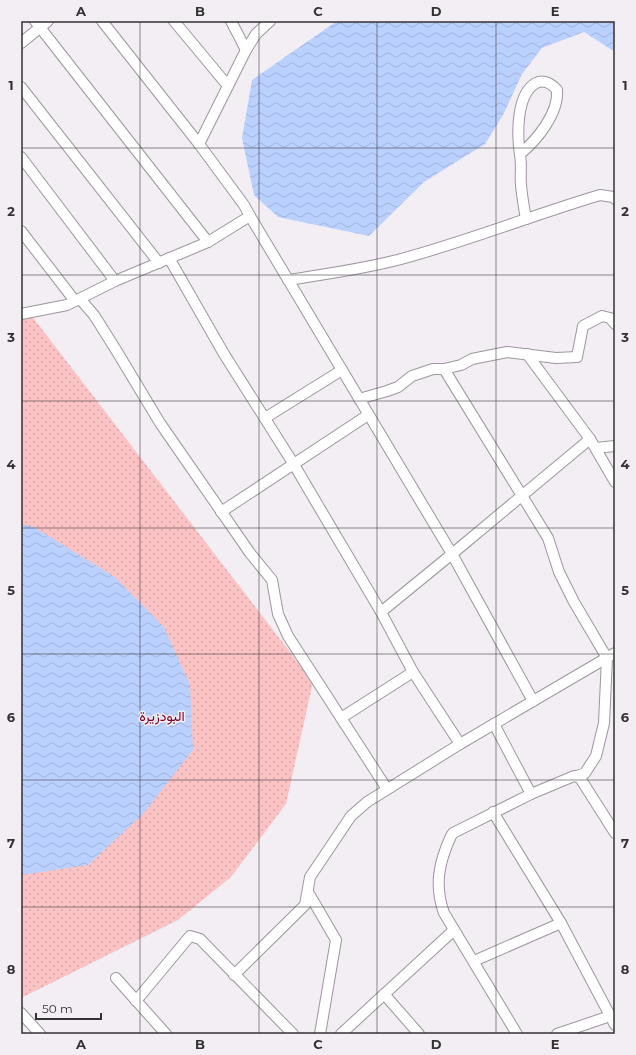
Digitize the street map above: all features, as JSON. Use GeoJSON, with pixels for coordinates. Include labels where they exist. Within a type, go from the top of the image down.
{"type":"FeatureCollection","features":[{"type":"Feature","properties":{"kind":"street"},"geometry":{"type":"LineString","coordinates":[[102,21],[199,144],[244,205],[452,554],[533,700]]}},
{"type":"Feature","properties":{"kind":"street"},"geometry":{"type":"LineString","coordinates":[[174,21],[228,86]]}},
{"type":"Feature","properties":{"kind":"street"},"geometry":{"type":"LineString","coordinates":[[231,21],[246,50]]}},
{"type":"Feature","properties":{"kind":"street"},"geometry":{"type":"LineString","coordinates":[[199,144],[246,50],[256,34],[270,21]]}},
{"type":"Feature","properties":{"kind":"street"},"geometry":{"type":"LineString","coordinates":[[21,43],[41,23],[208,242]]}},
{"type":"Feature","properties":{"kind":"street"},"geometry":{"type":"LineString","coordinates":[[520,154],[529,147],[556,107],[557,90],[553,85],[546,82],[539,82],[532,85],[520,111],[517,131],[517,145],[520,154],[521,187],[526,219]]}},
{"type":"Feature","properties":{"kind":"street"},"geometry":{"type":"LineString","coordinates":[[21,87],[159,263]]}},
{"type":"Feature","properties":{"kind":"street"},"geometry":{"type":"LineString","coordinates":[[21,157],[115,281]]}},
{"type":"Feature","properties":{"kind":"street"},"geometry":{"type":"LineString","coordinates":[[288,280],[353,270],[399,260],[438,249],[600,195],[612,196],[615,199]]}},
{"type":"Feature","properties":{"kind":"street"},"geometry":{"type":"LineString","coordinates":[[21,314],[60,307],[77,300],[115,281],[208,242],[250,216]]}},
{"type":"Feature","properties":{"kind":"street"},"geometry":{"type":"LineString","coordinates":[[21,231],[77,300],[94,315],[160,423],[250,553],[272,580],[278,614],[288,636],[387,790]]}},
{"type":"Feature","properties":{"kind":"street"},"geometry":{"type":"LineString","coordinates":[[169,258],[224,354],[293,463],[414,672],[460,744]]}},
{"type":"Feature","properties":{"kind":"street"},"geometry":{"type":"LineString","coordinates":[[359,399],[398,387],[412,376],[433,369],[444,369],[461,365],[472,359],[507,352],[556,358],[577,357],[583,326],[602,316],[610,318],[615,324]]}},
{"type":"Feature","properties":{"kind":"street"},"geometry":{"type":"LineString","coordinates":[[527,354],[590,439],[615,482]]}},
{"type":"Feature","properties":{"kind":"street"},"geometry":{"type":"LineString","coordinates":[[444,369],[521,497],[548,538],[559,572],[574,602],[611,655],[604,723],[596,756],[585,773],[531,794],[453,833],[448,843],[437,885],[438,898],[444,912],[516,1034]]}},
{"type":"Feature","properties":{"kind":"street"},"geometry":{"type":"LineString","coordinates":[[265,418],[342,370]]}},
{"type":"Feature","properties":{"kind":"street"},"geometry":{"type":"LineString","coordinates":[[221,512],[368,414]]}},
{"type":"Feature","properties":{"kind":"street"},"geometry":{"type":"LineString","coordinates":[[380,612],[590,439]]}},
{"type":"Feature","properties":{"kind":"street"},"geometry":{"type":"LineString","coordinates":[[596,448],[615,446]]}},
{"type":"Feature","properties":{"kind":"street"},"geometry":{"type":"LineString","coordinates":[[234,976],[305,905],[310,877],[351,816],[367,802],[533,700],[611,655]]}},
{"type":"Feature","properties":{"kind":"street"},"geometry":{"type":"LineString","coordinates":[[342,718],[414,672]]}},
{"type":"Feature","properties":{"kind":"street"},"geometry":{"type":"LineString","coordinates":[[494,724],[531,794]]}},
{"type":"Feature","properties":{"kind":"street"},"geometry":{"type":"LineString","coordinates":[[577,776],[615,833]]}},
{"type":"Feature","properties":{"kind":"street"},"geometry":{"type":"LineString","coordinates":[[493,812],[561,923],[612,1020],[557,1034]]}},
{"type":"Feature","properties":{"kind":"street"},"geometry":{"type":"LineString","coordinates":[[308,892],[336,940],[320,1034]]}},
{"type":"Feature","properties":{"kind":"street"},"geometry":{"type":"LineString","coordinates":[[474,961],[561,923]]}},
{"type":"Feature","properties":{"kind":"street"},"geometry":{"type":"LineString","coordinates":[[341,1034],[454,930]]}},
{"type":"Feature","properties":{"kind":"street"},"geometry":{"type":"LineString","coordinates":[[136,1001],[190,936],[200,939],[234,976],[293,1034]]}},
{"type":"Feature","properties":{"kind":"street"},"geometry":{"type":"LineString","coordinates":[[116,978],[166,1034]]}},
{"type":"Feature","properties":{"kind":"street"},"geometry":{"type":"LineString","coordinates":[[384,994],[419,1034]]}},
{"type":"Feature","properties":{"kind":"street"},"geometry":{"type":"LineString","coordinates":[[21,1013],[40,1034]]}},
{"type":"Feature","properties":{"kind":"green space","name":"البودزيرة"},"geometry":{"type":"Polygon","coordinates":[[[31,315],[313,682],[286,804],[231,877],[178,920],[21,998],[21,317],[31,315]]]}},
{"type":"Feature","properties":{"kind":"water"},"geometry":{"type":"Polygon","coordinates":[[[337,21],[615,21],[615,52],[584,32],[542,48],[522,74],[503,115],[485,144],[424,182],[369,236],[278,217],[254,195],[242,138],[252,80],[337,21]]]}},
{"type":"Feature","properties":{"kind":"water"},"geometry":{"type":"Polygon","coordinates":[[[21,524],[34,527],[115,577],[164,627],[190,685],[193,750],[143,814],[88,865],[21,875],[21,524]]]}}]}
